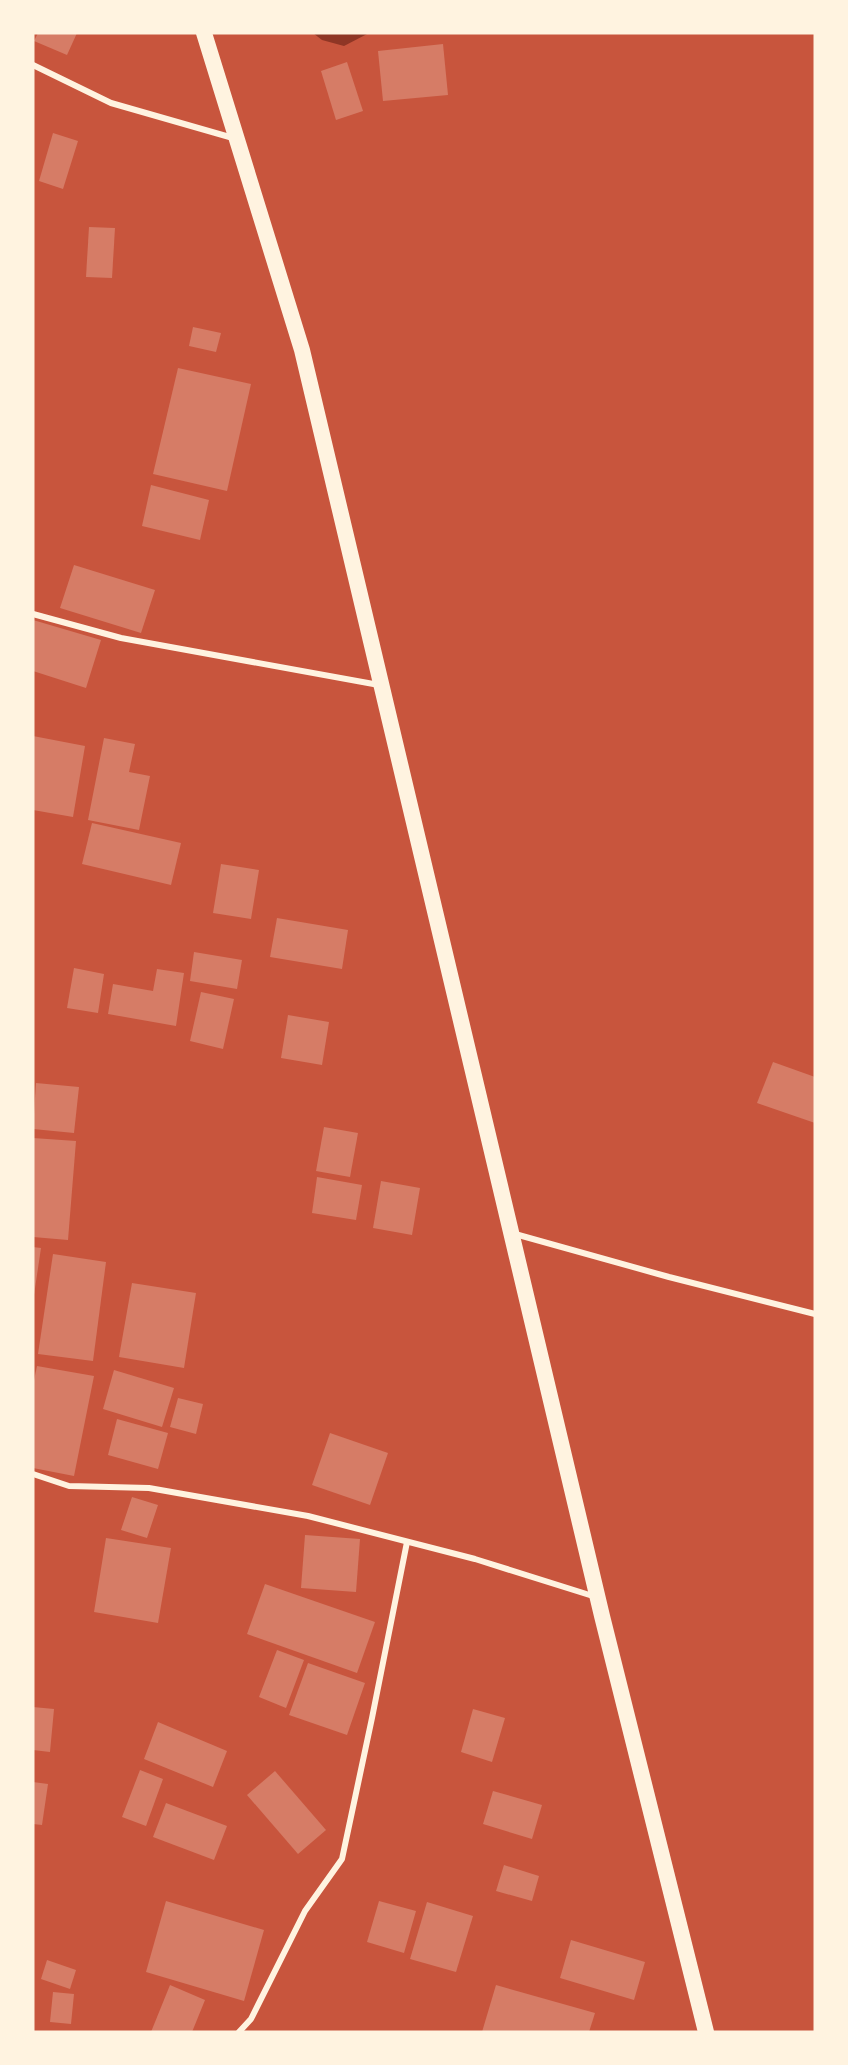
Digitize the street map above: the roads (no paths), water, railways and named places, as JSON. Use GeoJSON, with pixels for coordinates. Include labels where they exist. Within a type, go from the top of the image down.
{"type":"FeatureCollection","features":[{"type":"Feature","properties":{"kind":"highway"},"geometry":{"type":"LineString","coordinates":[[204,33],[302,350],[598,1598],[706,2032]]}},
{"type":"Feature","properties":{"kind":"street"},"geometry":{"type":"LineString","coordinates":[[33,65],[111,103],[237,139]]}},
{"type":"Feature","properties":{"kind":"street"},"geometry":{"type":"LineString","coordinates":[[33,614],[121,638],[381,685]]}},
{"type":"Feature","properties":{"kind":"street"},"geometry":{"type":"LineString","coordinates":[[511,1233],[669,1277],[815,1314]]}},
{"type":"Feature","properties":{"kind":"street"},"geometry":{"type":"LineString","coordinates":[[33,1474],[69,1486],[149,1488],[308,1516],[475,1559],[598,1598]]}},
{"type":"Feature","properties":{"kind":"street"},"geometry":{"type":"LineString","coordinates":[[239,2032],[251,2019],[306,1911],[342,1859],[407,1542]]}}]}
